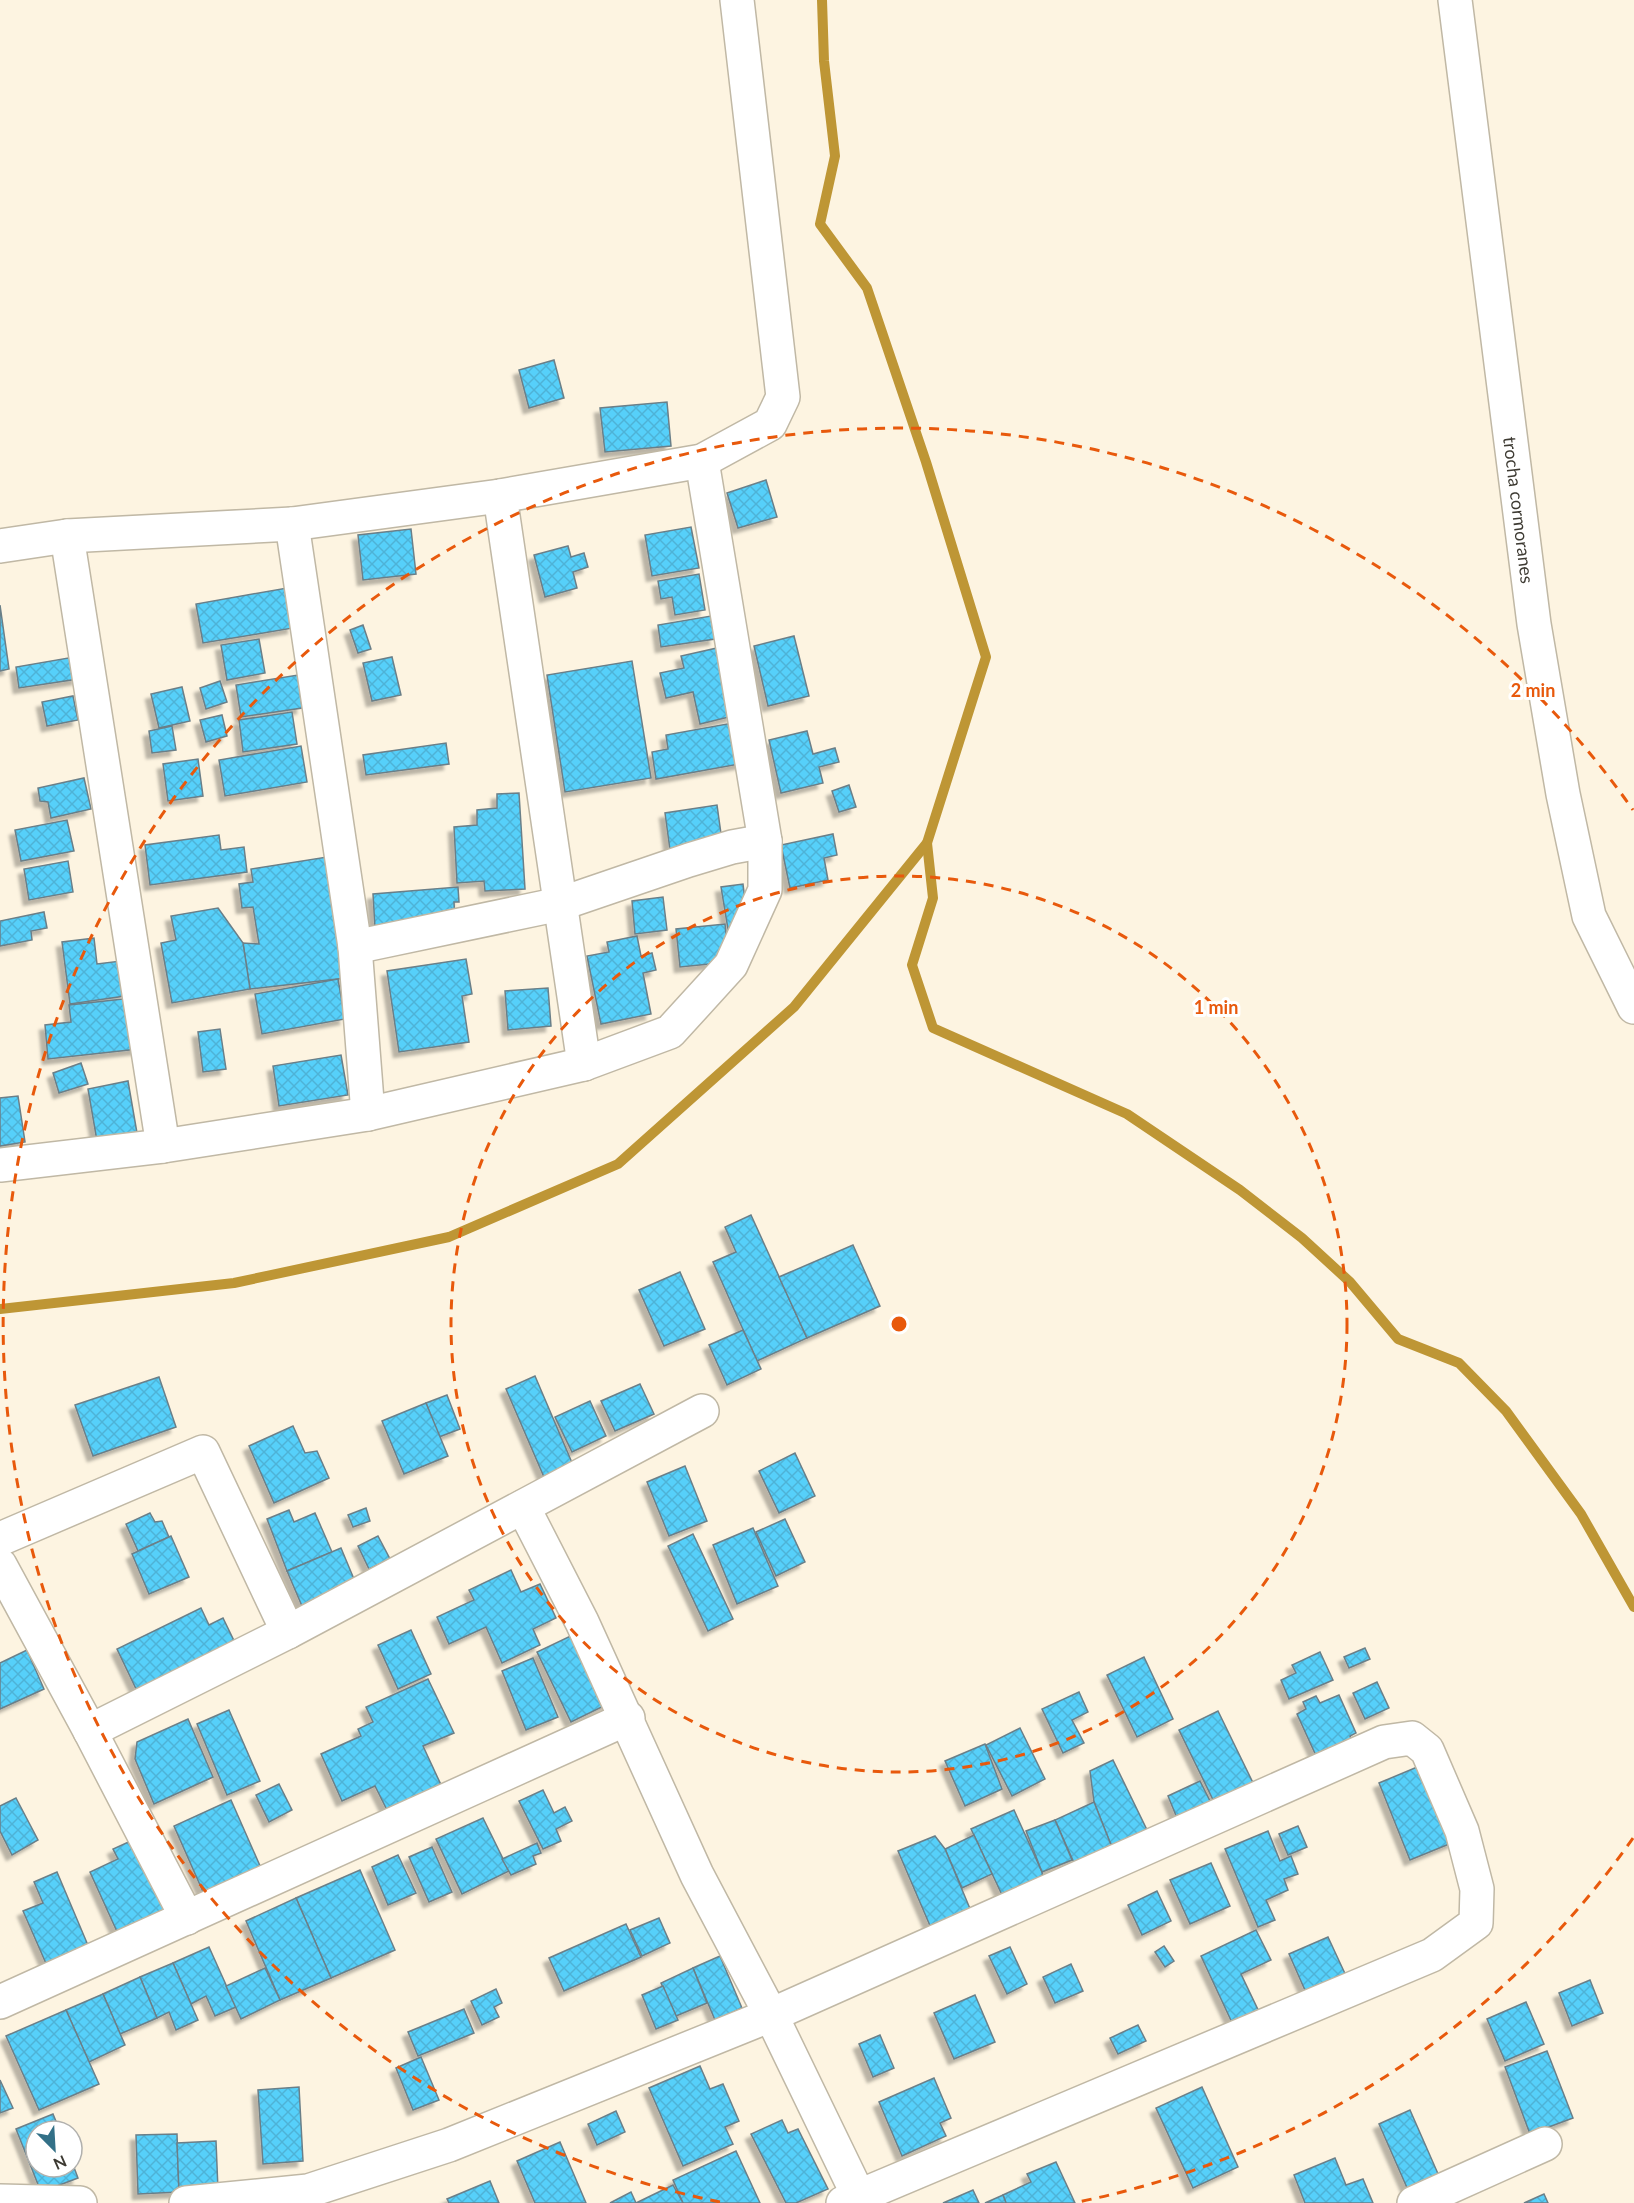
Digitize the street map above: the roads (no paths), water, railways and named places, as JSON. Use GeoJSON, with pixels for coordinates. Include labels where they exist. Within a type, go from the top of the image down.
{"type":"FeatureCollection","features":[{"type":"Feature","properties":{"kind":"street"},"geometry":{"type":"LineString","coordinates":[[0,546],[67,537],[292,524],[500,496],[702,461],[770,424],[783,397],[737,0]]}},
{"type":"Feature","properties":{"kind":"street","name":"trocha cormoranes"},"geometry":{"type":"LineString","coordinates":[[1455,0],[1534,624],[1563,794],[1589,916],[1634,1007]]}},
{"type":"Feature","properties":{"kind":"street"},"geometry":{"type":"LineString","coordinates":[[0,1165],[163,1146],[368,1114],[584,1064],[670,1032],[731,965],[765,890],[765,841],[702,461]]}},
{"type":"Feature","properties":{"kind":"street"},"geometry":{"type":"LineString","coordinates":[[500,496],[584,1064]]}},
{"type":"Feature","properties":{"kind":"street"},"geometry":{"type":"LineString","coordinates":[[292,524],[355,947],[368,1114]]}},
{"type":"Feature","properties":{"kind":"street"},"geometry":{"type":"LineString","coordinates":[[67,537],[163,1146]]}},
{"type":"Feature","properties":{"kind":"street"},"geometry":{"type":"LineString","coordinates":[[355,947],[560,904],[689,860],[732,847],[765,841]]}},
{"type":"Feature","properties":{"kind":"street"},"geometry":{"type":"LineString","coordinates":[[90,1731],[288,1632],[702,1411]]}},
{"type":"Feature","properties":{"kind":"street"},"geometry":{"type":"LineString","coordinates":[[0,1539],[203,1452],[288,1632]]}},
{"type":"Feature","properties":{"kind":"street"},"geometry":{"type":"LineString","coordinates":[[186,2203],[308,2191],[449,2145],[771,2015],[1384,1742],[1412,1738],[1427,1750],[1462,1831],[1478,1889],[1476,1923],[1431,1954],[855,2201],[771,2015],[697,1875],[628,1718],[523,1507]]}},
{"type":"Feature","properties":{"kind":"street"},"geometry":{"type":"LineString","coordinates":[[0,1565],[90,1731],[187,1918]]}},
{"type":"Feature","properties":{"kind":"street"},"geometry":{"type":"LineString","coordinates":[[0,2002],[628,1718]]}},
{"type":"Feature","properties":{"kind":"street"},"geometry":{"type":"LineString","coordinates":[[1414,2203],[1545,2144]]}},
{"type":"Feature","properties":{"kind":"street"},"geometry":{"type":"LineString","coordinates":[[0,2201],[80,2203]]}},
{"type":"Feature","properties":{"kind":"waterway"},"geometry":{"type":"LineString","coordinates":[[0,1309],[234,1283],[449,1237],[618,1164],[794,1007],[927,843],[986,657],[926,462],[867,288],[820,224],[835,156],[824,61],[822,0]]}},
{"type":"Feature","properties":{"kind":"waterway"},"geometry":{"type":"LineString","coordinates":[[927,843],[933,898],[912,965],[933,1028],[1127,1114],[1240,1190],[1302,1238],[1350,1282],[1398,1339],[1459,1363],[1506,1411],[1581,1514],[1634,1607]]}}]}
